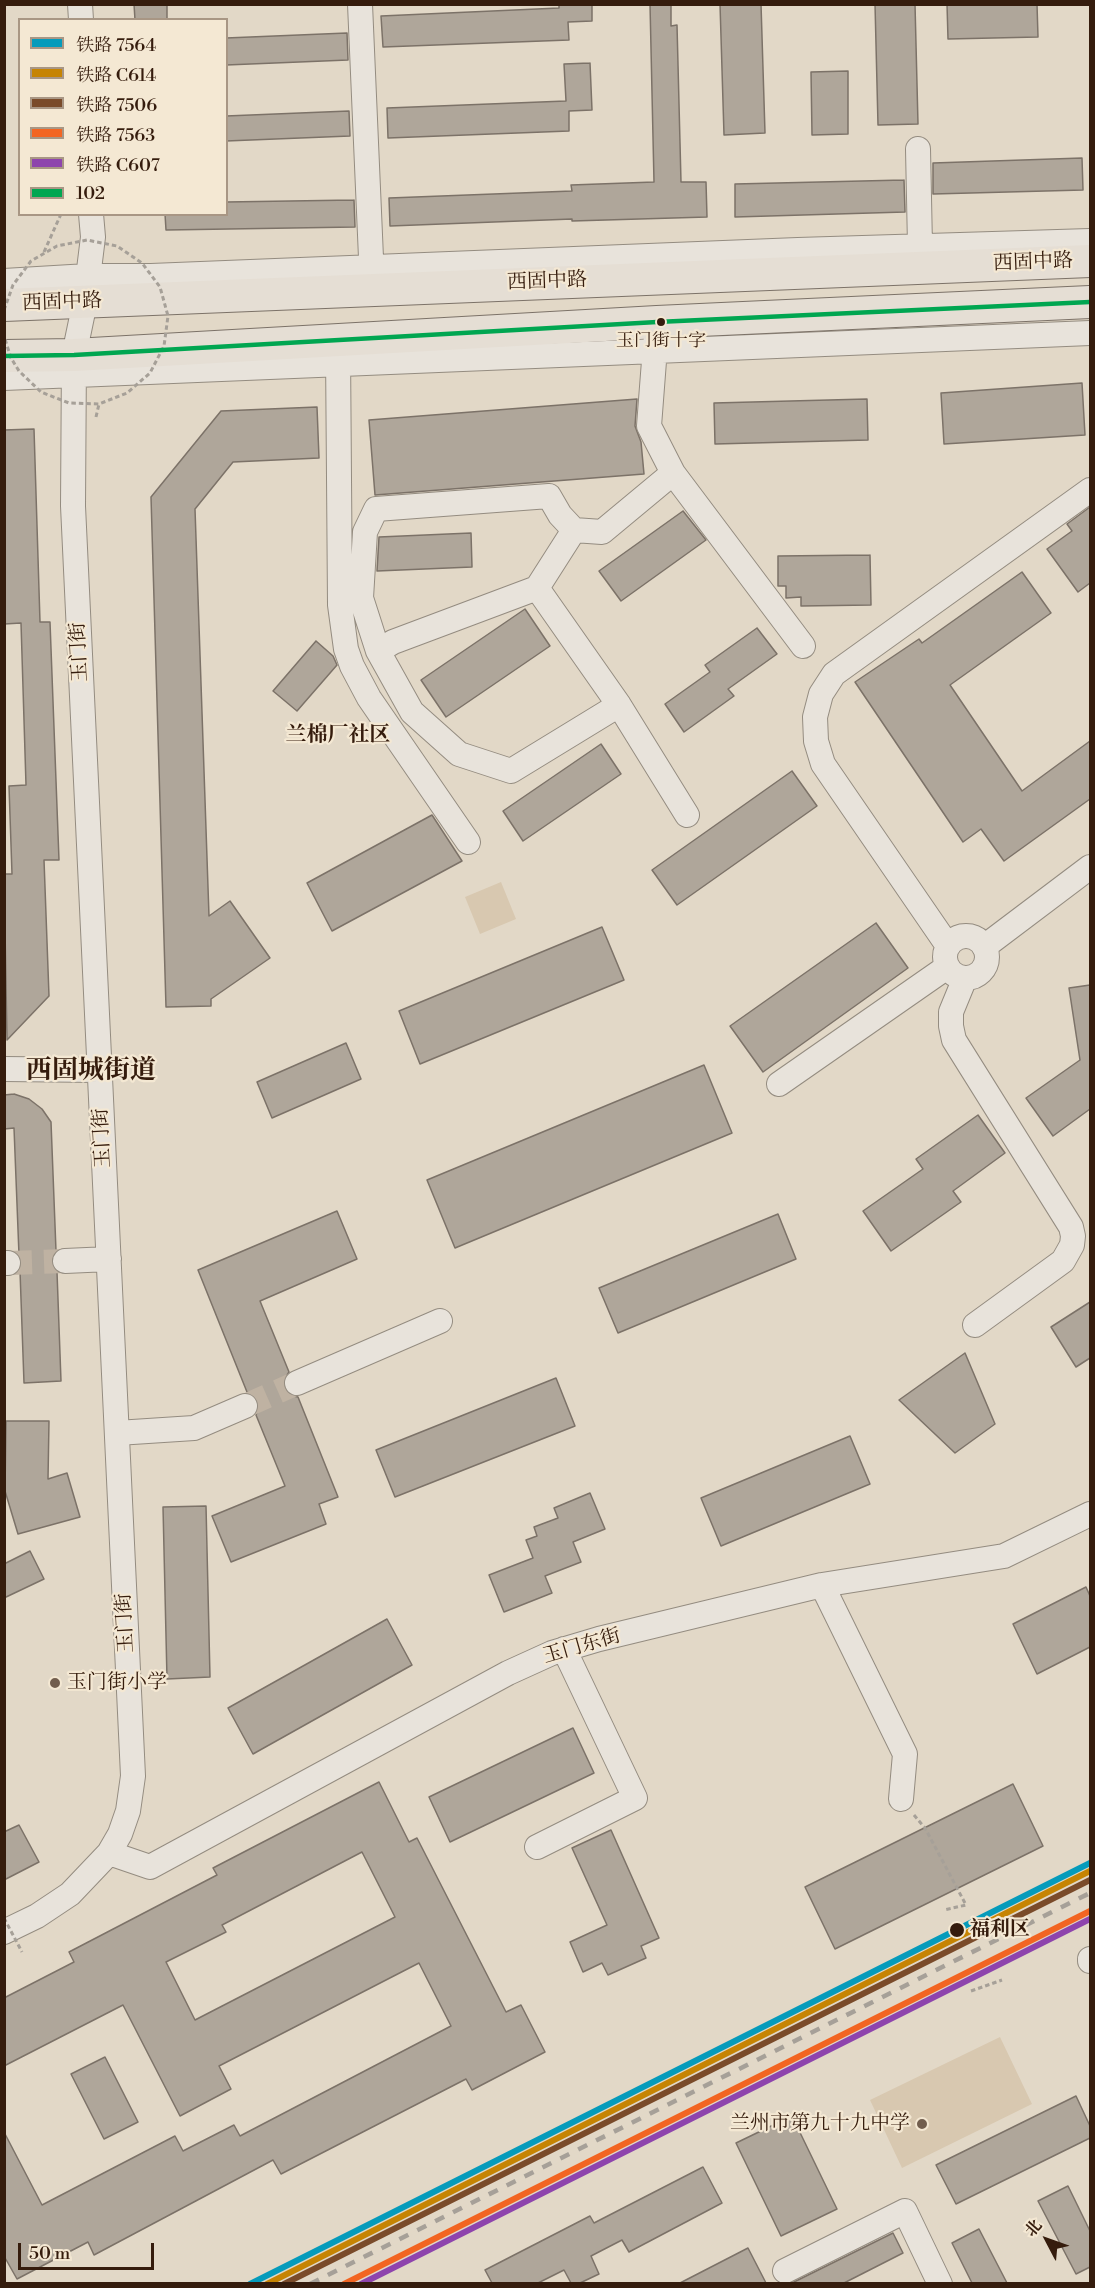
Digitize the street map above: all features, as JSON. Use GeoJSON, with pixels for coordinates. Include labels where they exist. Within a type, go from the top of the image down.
{"type":"FeatureCollection","features":[{"type":"Feature","properties":{"kind":"main road","name":"西固中路"},"geometry":{"type":"LineString","coordinates":[[4,305],[86,289],[372,278],[1090,261]]}},
{"type":"Feature","properties":{"kind":"main road"},"geometry":{"type":"LineString","coordinates":[[4,356],[74,365],[656,337],[1090,302]]}},
{"type":"Feature","properties":{"kind":"street"},"geometry":{"type":"LineString","coordinates":[[360,4],[372,278],[920,246],[1090,241]]}},
{"type":"Feature","properties":{"kind":"street"},"geometry":{"type":"LineString","coordinates":[[918,149],[920,246]]}},
{"type":"Feature","properties":{"kind":"street","name":"玉门街"},"geometry":{"type":"LineString","coordinates":[[4,1932],[37,1916],[70,1894],[109,1853],[120,1834],[128,1811],[133,1776],[73,506],[74,365],[93,237],[91,216]]}},
{"type":"Feature","properties":{"kind":"street"},"geometry":{"type":"LineString","coordinates":[[4,281],[86,289]]}},
{"type":"Feature","properties":{"kind":"street"},"geometry":{"type":"LineString","coordinates":[[803,646],[673,473],[649,426],[656,337],[1090,333]]}},
{"type":"Feature","properties":{"kind":"street"},"geometry":{"type":"LineString","coordinates":[[338,352],[340,605],[346,649],[369,698],[468,842]]}},
{"type":"Feature","properties":{"kind":"street"},"geometry":{"type":"LineString","coordinates":[[4,378],[74,365]]}},
{"type":"Feature","properties":{"kind":"street"},"geometry":{"type":"LineString","coordinates":[[619,705],[511,771],[459,754],[412,712],[378,651],[361,598],[365,532],[376,509],[549,496],[560,515],[574,530],[602,532],[673,473]]}},
{"type":"Feature","properties":{"kind":"street"},"geometry":{"type":"LineString","coordinates":[[975,1325],[1063,1261],[1072,1245],[1071,1227],[954,1040],[951,1026],[953,963],[953,940],[967,936],[974,938],[984,947],[986,954],[983,968],[978,974],[953,963],[823,764],[816,741],[815,717],[821,694],[834,674],[1090,490]]}},
{"type":"Feature","properties":{"kind":"street"},"geometry":{"type":"LineString","coordinates":[[378,651],[393,642],[537,588],[574,530]]}},
{"type":"Feature","properties":{"kind":"street"},"geometry":{"type":"LineString","coordinates":[[537,588],[619,705],[687,814]]}},
{"type":"Feature","properties":{"kind":"street"},"geometry":{"type":"LineString","coordinates":[[984,947],[1090,867]]}},
{"type":"Feature","properties":{"kind":"street"},"geometry":{"type":"LineString","coordinates":[[779,1084],[953,963]]}},
{"type":"Feature","properties":{"kind":"street"},"geometry":{"type":"LineString","coordinates":[[4,1069],[99,1070]]}},
{"type":"Feature","properties":{"kind":"street"},"geometry":{"type":"LineString","coordinates":[[64,1261],[109,1259]]}},
{"type":"Feature","properties":{"kind":"street"},"geometry":{"type":"LineString","coordinates":[[297,1383],[440,1321]]}},
{"type":"Feature","properties":{"kind":"street"},"geometry":{"type":"LineString","coordinates":[[117,1433],[194,1428],[245,1406]]}},
{"type":"Feature","properties":{"kind":"street","name":"玉门东街"},"geometry":{"type":"LineString","coordinates":[[109,1853],[150,1867],[508,1673],[564,1649],[822,1585],[1004,1556],[1090,1514]]}},
{"type":"Feature","properties":{"kind":"street"},"geometry":{"type":"LineString","coordinates":[[822,1585],[905,1754],[901,1798]]}},
{"type":"Feature","properties":{"kind":"street"},"geometry":{"type":"LineString","coordinates":[[537,1847],[635,1798],[564,1649]]}},
{"type":"Feature","properties":{"kind":"street"},"geometry":{"type":"LineString","coordinates":[[785,2271],[904,2211],[940,2283]]}},
{"type":"Feature","properties":{"kind":"path"},"geometry":{"type":"LineString","coordinates":[[44,252],[60,216]]}},
{"type":"Feature","properties":{"kind":"path"},"geometry":{"type":"LineString","coordinates":[[4,310],[13,285],[21,272],[44,252],[57,246],[87,240],[117,246],[142,263],[160,287],[168,316],[166,339],[158,361],[140,384],[114,400],[99,404],[69,404],[41,392],[29,383],[11,358],[4,336]]}},
{"type":"Feature","properties":{"kind":"path"},"geometry":{"type":"LineString","coordinates":[[901,1798],[925,1828],[966,1905],[944,1910]]}},
{"type":"Feature","properties":{"kind":"path"},"geometry":{"type":"LineString","coordinates":[[4,1918],[22,1952]]}},
{"type":"Feature","properties":{"kind":"path"},"geometry":{"type":"LineString","coordinates":[[971,1991],[1002,1980]]}},
{"type":"Feature","properties":{"kind":"shaded area"},"geometry":{"type":"Polygon","coordinates":[[[501,882],[516,919],[480,934],[465,897],[501,882]]]}},
{"type":"Feature","properties":{"kind":"shaded area"},"geometry":{"type":"Polygon","coordinates":[[[1000,2037],[1032,2104],[902,2168],[870,2100],[1000,2037]]]}},
{"type":"Feature","properties":{"kind":"building"},"geometry":{"type":"Polygon","coordinates":[[[134,4],[167,4],[167,18],[135,18],[134,4]]]}},
{"type":"Feature","properties":{"kind":"building"},"geometry":{"type":"Polygon","coordinates":[[[559,4],[592,4],[592,21],[568,22],[569,40],[383,47],[381,16],[559,8],[559,4]]]}},
{"type":"Feature","properties":{"kind":"building"},"geometry":{"type":"Polygon","coordinates":[[[650,4],[671,4],[671,26],[677,25],[681,182],[706,182],[707,217],[572,221],[572,219],[390,226],[389,198],[572,191],[571,185],[654,182],[650,4]]]}},
{"type":"Feature","properties":{"kind":"building"},"geometry":{"type":"Polygon","coordinates":[[[720,4],[761,4],[765,133],[724,135],[720,4]]]}},
{"type":"Feature","properties":{"kind":"building"},"geometry":{"type":"Polygon","coordinates":[[[875,4],[915,4],[918,124],[878,125],[875,4]]]}},
{"type":"Feature","properties":{"kind":"building"},"geometry":{"type":"Polygon","coordinates":[[[947,4],[1037,4],[1038,37],[948,39],[947,4]]]}},
{"type":"Feature","properties":{"kind":"building"},"geometry":{"type":"Polygon","coordinates":[[[347,33],[348,60],[228,65],[228,38],[347,33]]]}},
{"type":"Feature","properties":{"kind":"building"},"geometry":{"type":"Polygon","coordinates":[[[590,63],[592,110],[569,111],[569,131],[388,138],[387,108],[566,101],[564,64],[590,63]]]}},
{"type":"Feature","properties":{"kind":"building"},"geometry":{"type":"Polygon","coordinates":[[[848,71],[848,134],[812,135],[811,72],[848,71]]]}},
{"type":"Feature","properties":{"kind":"building"},"geometry":{"type":"Polygon","coordinates":[[[349,111],[350,136],[228,141],[228,116],[349,111]]]}},
{"type":"Feature","properties":{"kind":"building"},"geometry":{"type":"Polygon","coordinates":[[[1082,158],[1083,190],[933,194],[933,163],[1082,158]]]}},
{"type":"Feature","properties":{"kind":"building"},"geometry":{"type":"Polygon","coordinates":[[[904,180],[905,212],[735,217],[735,184],[904,180]]]}},
{"type":"Feature","properties":{"kind":"building"},"geometry":{"type":"Polygon","coordinates":[[[354,200],[355,227],[166,230],[165,216],[228,216],[228,202],[354,200]]]}},
{"type":"Feature","properties":{"kind":"building"},"geometry":{"type":"Polygon","coordinates":[[[1082,383],[1085,435],[944,444],[941,393],[1082,383]]]}},
{"type":"Feature","properties":{"kind":"building"},"geometry":{"type":"Polygon","coordinates":[[[637,399],[635,426],[641,442],[644,474],[375,495],[369,420],[637,399]]]}},
{"type":"Feature","properties":{"kind":"building"},"geometry":{"type":"Polygon","coordinates":[[[867,399],[868,440],[715,444],[714,403],[867,399]]]}},
{"type":"Feature","properties":{"kind":"building"},"geometry":{"type":"Polygon","coordinates":[[[317,407],[319,458],[233,462],[195,509],[209,916],[230,901],[270,958],[211,999],[211,1006],[166,1007],[151,497],[221,411],[317,407]]]}},
{"type":"Feature","properties":{"kind":"building"},"geometry":{"type":"Polygon","coordinates":[[[34,429],[40,622],[50,622],[59,860],[44,860],[49,996],[7,1040],[4,874],[12,874],[9,786],[26,785],[21,623],[4,624],[4,430],[34,429]]]}},
{"type":"Feature","properties":{"kind":"building"},"geometry":{"type":"Polygon","coordinates":[[[1090,507],[1090,583],[1078,592],[1047,549],[1072,531],[1067,524],[1090,507]]]}},
{"type":"Feature","properties":{"kind":"building"},"geometry":{"type":"Polygon","coordinates":[[[683,511],[706,540],[621,601],[599,571],[683,511]]]}},
{"type":"Feature","properties":{"kind":"building"},"geometry":{"type":"Polygon","coordinates":[[[471,533],[472,567],[377,571],[379,537],[471,533]]]}},
{"type":"Feature","properties":{"kind":"building"},"geometry":{"type":"Polygon","coordinates":[[[870,555],[871,605],[801,606],[801,597],[786,598],[786,586],[778,586],[778,556],[870,555]]]}},
{"type":"Feature","properties":{"kind":"building"},"geometry":{"type":"Polygon","coordinates":[[[1022,572],[1051,613],[950,685],[1022,791],[1090,741],[1090,799],[1004,861],[981,829],[963,842],[855,682],[919,639],[922,643],[1022,572]]]}},
{"type":"Feature","properties":{"kind":"building"},"geometry":{"type":"Polygon","coordinates":[[[525,609],[550,646],[446,717],[421,680],[525,609]]]}},
{"type":"Feature","properties":{"kind":"building"},"geometry":{"type":"Polygon","coordinates":[[[757,628],[777,654],[728,689],[734,696],[684,732],[665,704],[710,672],[705,665],[757,628]]]}},
{"type":"Feature","properties":{"kind":"building"},"geometry":{"type":"Polygon","coordinates":[[[316,641],[333,656],[337,665],[297,711],[273,691],[316,641]]]}},
{"type":"Feature","properties":{"kind":"building"},"geometry":{"type":"Polygon","coordinates":[[[601,744],[621,774],[523,841],[503,811],[601,744]]]}},
{"type":"Feature","properties":{"kind":"building"},"geometry":{"type":"Polygon","coordinates":[[[792,771],[817,806],[677,905],[652,870],[792,771]]]}},
{"type":"Feature","properties":{"kind":"building"},"geometry":{"type":"Polygon","coordinates":[[[432,815],[462,861],[332,931],[307,883],[432,815]]]}},
{"type":"Feature","properties":{"kind":"building"},"geometry":{"type":"Polygon","coordinates":[[[876,923],[908,968],[763,1072],[730,1026],[876,923]]]}},
{"type":"Feature","properties":{"kind":"building"},"geometry":{"type":"Polygon","coordinates":[[[602,927],[624,980],[420,1064],[399,1011],[602,927]]]}},
{"type":"Feature","properties":{"kind":"building"},"geometry":{"type":"Polygon","coordinates":[[[1090,985],[1090,1109],[1053,1136],[1026,1098],[1080,1060],[1069,988],[1090,985]]]}},
{"type":"Feature","properties":{"kind":"building"},"geometry":{"type":"Polygon","coordinates":[[[346,1043],[361,1079],[272,1118],[257,1082],[346,1043]]]}},
{"type":"Feature","properties":{"kind":"building"},"geometry":{"type":"Polygon","coordinates":[[[704,1065],[732,1133],[455,1248],[427,1180],[704,1065]]]}},
{"type":"Feature","properties":{"kind":"building"},"geometry":{"type":"Polygon","coordinates":[[[14,1094],[29,1099],[42,1109],[51,1122],[56,1251],[51,1261],[57,1272],[61,1381],[24,1383],[20,1271],[22,1262],[19,1255],[14,1128],[4,1129],[4,1095],[14,1094]]]}},
{"type":"Feature","properties":{"kind":"building"},"geometry":{"type":"Polygon","coordinates":[[[978,1115],[1005,1153],[953,1191],[961,1202],[891,1251],[863,1211],[923,1169],[916,1159],[978,1115]]]}},
{"type":"Feature","properties":{"kind":"building"},"geometry":{"type":"Polygon","coordinates":[[[337,1211],[357,1259],[260,1301],[289,1372],[283,1381],[284,1388],[289,1395],[298,1397],[338,1497],[319,1504],[326,1524],[231,1562],[212,1516],[285,1486],[256,1415],[259,1408],[258,1401],[254,1395],[247,1392],[198,1270],[337,1211]]]}},
{"type":"Feature","properties":{"kind":"building"},"geometry":{"type":"Polygon","coordinates":[[[778,1214],[796,1259],[618,1333],[599,1288],[778,1214]]]}},
{"type":"Feature","properties":{"kind":"building"},"geometry":{"type":"Polygon","coordinates":[[[1090,1302],[1090,1358],[1076,1367],[1051,1327],[1090,1302]]]}},
{"type":"Feature","properties":{"kind":"building"},"geometry":{"type":"Polygon","coordinates":[[[965,1353],[995,1424],[955,1453],[899,1400],[965,1353]]]}},
{"type":"Feature","properties":{"kind":"building"},"geometry":{"type":"Polygon","coordinates":[[[556,1378],[575,1426],[395,1497],[376,1450],[556,1378]]]}},
{"type":"Feature","properties":{"kind":"building"},"geometry":{"type":"Polygon","coordinates":[[[6,1421],[49,1421],[48,1479],[67,1473],[80,1517],[18,1534],[5,1491],[6,1421]]]}},
{"type":"Feature","properties":{"kind":"building"},"geometry":{"type":"Polygon","coordinates":[[[850,1436],[870,1484],[721,1546],[701,1498],[850,1436]]]}},
{"type":"Feature","properties":{"kind":"building"},"geometry":{"type":"Polygon","coordinates":[[[590,1493],[605,1529],[573,1542],[581,1562],[545,1576],[552,1593],[504,1612],[489,1575],[533,1558],[526,1540],[537,1536],[534,1527],[558,1518],[554,1508],[590,1493]]]}},
{"type":"Feature","properties":{"kind":"building"},"geometry":{"type":"Polygon","coordinates":[[[206,1506],[210,1677],[167,1679],[163,1507],[206,1506]]]}},
{"type":"Feature","properties":{"kind":"building"},"geometry":{"type":"Polygon","coordinates":[[[30,1551],[44,1579],[4,1598],[4,1564],[30,1551]]]}},
{"type":"Feature","properties":{"kind":"building"},"geometry":{"type":"Polygon","coordinates":[[[1086,1587],[1090,1596],[1090,1647],[1037,1674],[1013,1624],[1086,1587]]]}},
{"type":"Feature","properties":{"kind":"building"},"geometry":{"type":"Polygon","coordinates":[[[387,1619],[412,1665],[253,1754],[228,1708],[387,1619]]]}},
{"type":"Feature","properties":{"kind":"building"},"geometry":{"type":"Polygon","coordinates":[[[573,1728],[594,1773],[450,1842],[429,1797],[573,1728]]]}},
{"type":"Feature","properties":{"kind":"building"},"geometry":{"type":"Polygon","coordinates":[[[379,1782],[409,1842],[417,1838],[506,2012],[521,2005],[545,2052],[472,2090],[466,2079],[281,2174],[273,2160],[94,2255],[88,2242],[17,2279],[4,2256],[4,2132],[42,2205],[175,2136],[183,2151],[234,2125],[240,2136],[451,2026],[419,1963],[219,2066],[231,2089],[180,2116],[123,2005],[4,2066],[4,1998],[74,1962],[69,1952],[217,1875],[213,1868],[379,1782]],[[362,1852],[222,1925],[226,1932],[166,1962],[195,2020],[395,1917],[362,1852]]]}},
{"type":"Feature","properties":{"kind":"building"},"geometry":{"type":"Polygon","coordinates":[[[1013,1784],[1043,1846],[835,1949],[805,1887],[1013,1784]]]}},
{"type":"Feature","properties":{"kind":"building"},"geometry":{"type":"Polygon","coordinates":[[[19,1825],[39,1862],[4,1880],[4,1832],[19,1825]]]}},
{"type":"Feature","properties":{"kind":"building"},"geometry":{"type":"Polygon","coordinates":[[[611,1830],[659,1938],[641,1946],[646,1958],[608,1975],[602,1963],[583,1972],[570,1942],[607,1925],[572,1848],[611,1830]]]}},
{"type":"Feature","properties":{"kind":"building"},"geometry":{"type":"Polygon","coordinates":[[[105,2057],[138,2122],[104,2139],[71,2074],[105,2057]]]}},
{"type":"Feature","properties":{"kind":"building"},"geometry":{"type":"Polygon","coordinates":[[[1076,2096],[1090,2126],[1090,2138],[956,2204],[936,2165],[1076,2096]]]}},
{"type":"Feature","properties":{"kind":"building"},"geometry":{"type":"Polygon","coordinates":[[[792,2116],[837,2209],[781,2236],[736,2143],[792,2116]]]}},
{"type":"Feature","properties":{"kind":"building"},"geometry":{"type":"Polygon","coordinates":[[[703,2167],[722,2203],[629,2252],[622,2240],[591,2256],[599,2274],[580,2283],[571,2283],[564,2270],[538,2283],[492,2283],[485,2270],[590,2216],[594,2223],[703,2167]]]}},
{"type":"Feature","properties":{"kind":"building"},"geometry":{"type":"Polygon","coordinates":[[[1068,2186],[1090,2231],[1090,2267],[1076,2274],[1038,2201],[1068,2186]]]}},
{"type":"Feature","properties":{"kind":"building"},"geometry":{"type":"Polygon","coordinates":[[[979,2229],[1007,2283],[972,2283],[952,2243],[979,2229]]]}},
{"type":"Feature","properties":{"kind":"building"},"geometry":{"type":"Polygon","coordinates":[[[893,2233],[903,2253],[844,2283],[792,2283],[893,2233]]]}},
{"type":"Feature","properties":{"kind":"building"},"geometry":{"type":"Polygon","coordinates":[[[748,2248],[766,2283],[680,2283],[748,2248]]]}},
{"type":"Feature","properties":{"kind":"tunnel"},"geometry":{"type":"LineString","coordinates":[[8,1263],[65,1261]]}},
{"type":"Feature","properties":{"kind":"tunnel"},"geometry":{"type":"LineString","coordinates":[[245,1406],[297,1383]]}},
{"type":"Feature","properties":{"kind":"railway"},"geometry":{"type":"LineString","coordinates":[[310,2284],[1090,1893]]}},
{"type":"Feature","properties":{"kind":"rail line","name":"7564"},"geometry":{"type":"LineString","coordinates":[[250,2284],[1090,1863]]}},
{"type":"Feature","properties":{"kind":"rail line","name":"C614"},"geometry":{"type":"LineString","coordinates":[[267,2284],[1090,1871]]}},
{"type":"Feature","properties":{"kind":"rail line","name":"7506"},"geometry":{"type":"LineString","coordinates":[[284,2284],[1090,1880]]}},
{"type":"Feature","properties":{"kind":"rail line","name":"7563"},"geometry":{"type":"LineString","coordinates":[[344,2284],[1090,1911]]}},
{"type":"Feature","properties":{"kind":"rail line","name":"C607"},"geometry":{"type":"LineString","coordinates":[[361,2284],[1090,1919]]}},
{"type":"Feature","properties":{"kind":"transit line","name":"102"},"geometry":{"type":"LineString","coordinates":[[4,356],[74,355],[657,322],[1090,302]]}},
{"type":"Feature","properties":{"kind":"place","name":"玉门街十字"},"geometry":{"type":"Point","coordinates":[661,322]}},
{"type":"Feature","properties":{"kind":"place","name":"玉门街小学"},"geometry":{"type":"Point","coordinates":[55,1683]}},
{"type":"Feature","properties":{"kind":"place","name":"福利区"},"geometry":{"type":"Point","coordinates":[957,1930]}},
{"type":"Feature","properties":{"kind":"place","name":"兰州市第九十九中学"},"geometry":{"type":"Point","coordinates":[922,2124]}},
{"type":"Feature","properties":{"kind":"district","name":"兰棉厂社区"},"geometry":{"type":"Point","coordinates":[338,736]}},
{"type":"Feature","properties":{"kind":"district","name":"西固城街道"},"geometry":{"type":"Point","coordinates":[91,1072]}}]}
